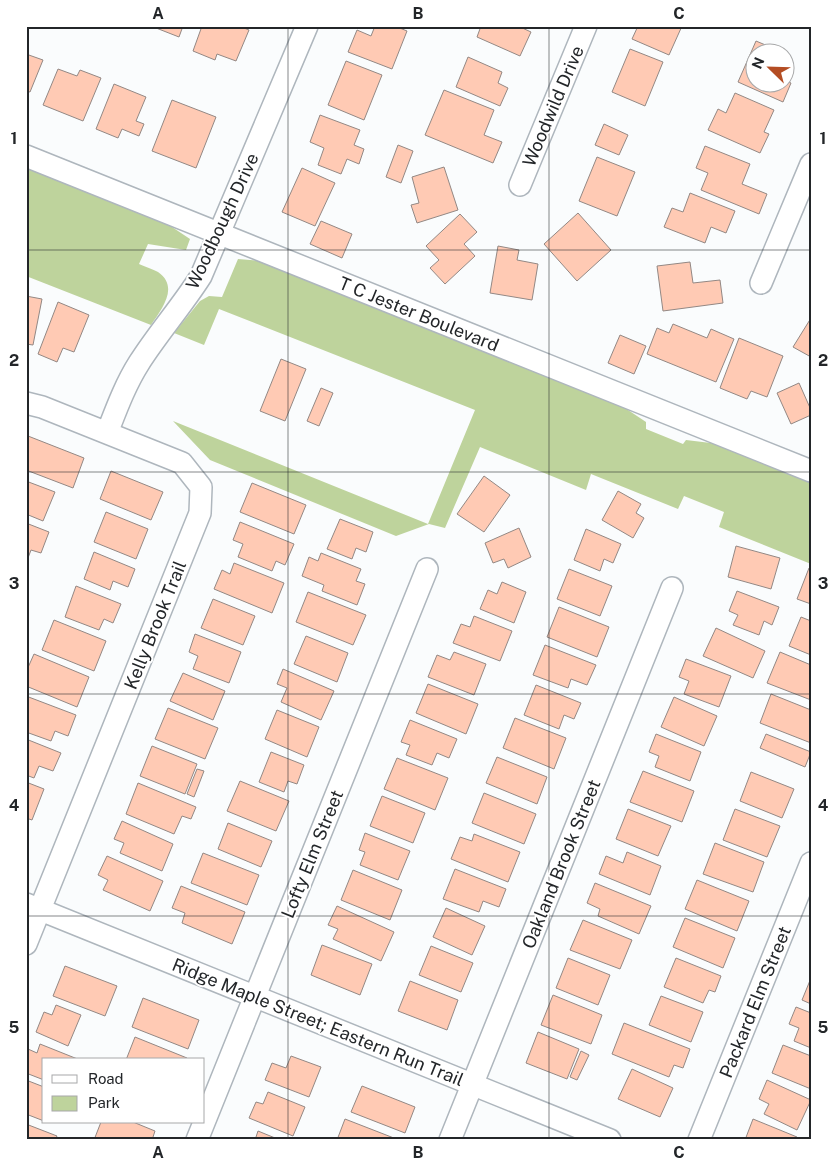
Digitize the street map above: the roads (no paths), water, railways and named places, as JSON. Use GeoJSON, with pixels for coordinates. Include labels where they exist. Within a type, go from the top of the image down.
{"type":"FeatureCollection","features":[{"type":"Feature","properties":{"kind":"street","name":"Woodbough Drive"},"geometry":{"type":"LineString","coordinates":[[107,433],[122,395],[138,364],[202,276],[307,26]]}},
{"type":"Feature","properties":{"kind":"street","name":"Woodwild Drive"},"geometry":{"type":"LineString","coordinates":[[520,185],[586,26]]}},
{"type":"Feature","properties":{"kind":"street","name":"T C Jester Boulevard"},"geometry":{"type":"LineString","coordinates":[[26,156],[811,471]]}},
{"type":"Feature","properties":{"kind":"street"},"geometry":{"type":"LineString","coordinates":[[761,282],[811,164]]}},
{"type":"Feature","properties":{"kind":"street","name":"Kelly Brook Trail"},"geometry":{"type":"LineString","coordinates":[[26,403],[42,406],[182,464],[201,487],[200,513],[33,906],[26,944]]}},
{"type":"Feature","properties":{"kind":"street","name":"Lofty Elm Street"},"geometry":{"type":"LineString","coordinates":[[205,1120],[427,568]]}},
{"type":"Feature","properties":{"kind":"street","name":"Oakland Brook Street"},"geometry":{"type":"LineString","coordinates":[[450,1140],[672,588]]}},
{"type":"Feature","properties":{"kind":"street","name":"Packard Elm Street"},"geometry":{"type":"LineString","coordinates":[[699,1140],[811,863]]}},
{"type":"Feature","properties":{"kind":"street","name":"Ridge Maple Street; Eastern Run Trail"},"geometry":{"type":"LineString","coordinates":[[33,906],[610,1140]]}},
{"type":"Feature","properties":{"kind":"street","name":"Lofty Elm Street"},"geometry":{"type":"LineString","coordinates":[[197,1140],[203,1124]]}}]}
